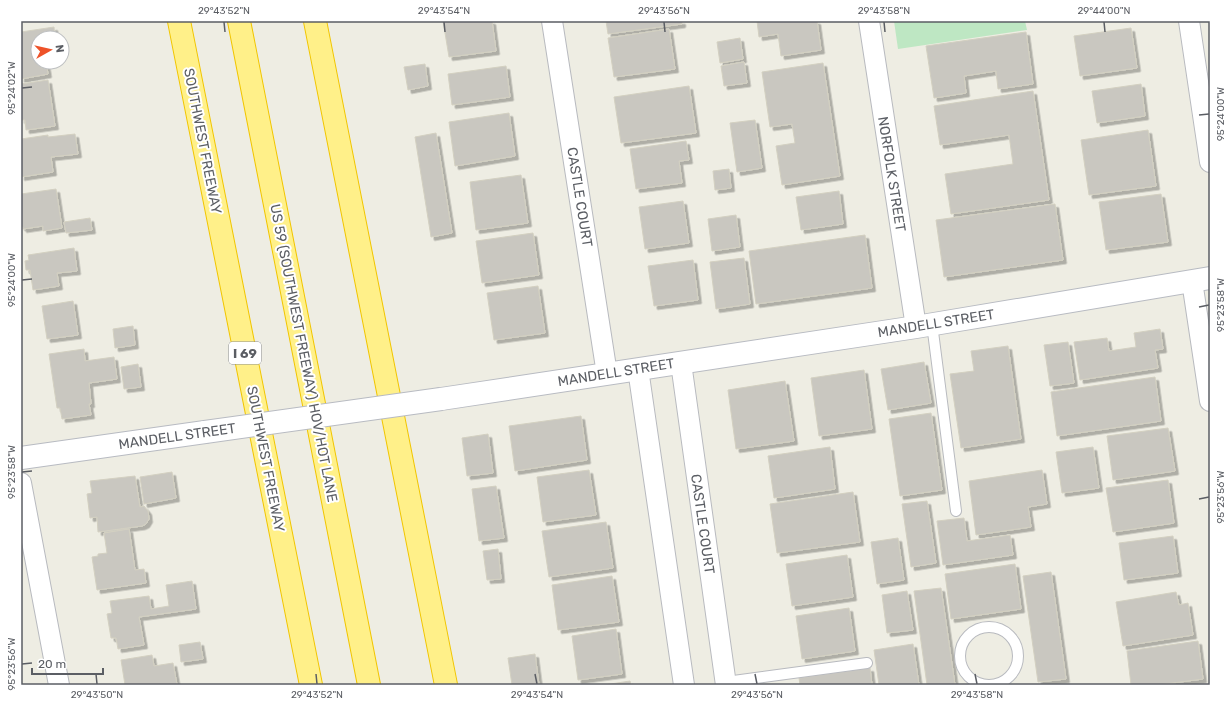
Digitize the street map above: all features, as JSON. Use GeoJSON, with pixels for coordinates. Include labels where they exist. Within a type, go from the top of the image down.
{"type":"FeatureCollection","features":[{"type":"Feature","properties":{"kind":"highway","name":"SOUTHWEST FREEWAY"},"geometry":{"type":"LineString","coordinates":[[179,21],[311,685]]}},
{"type":"Feature","properties":{"kind":"highway","name":"US 59 (SOUTHWEST FREEWAY) HOV/HOT LANE"},"geometry":{"type":"LineString","coordinates":[[239,21],[369,685]]}},
{"type":"Feature","properties":{"kind":"highway"},"geometry":{"type":"LineString","coordinates":[[315,21],[446,685]]}},
{"type":"Feature","properties":{"kind":"street","name":"CASTLE COURT"},"geometry":{"type":"LineString","coordinates":[[552,21],[607,374]]}},
{"type":"Feature","properties":{"kind":"street","name":"NORFOLK STREET"},"geometry":{"type":"LineString","coordinates":[[868,21],[924,326]]}},
{"type":"Feature","properties":{"kind":"street"},"geometry":{"type":"LineString","coordinates":[[1189,21],[1210,162]]}},
{"type":"Feature","properties":{"kind":"street","name":"MANDELL STREET"},"geometry":{"type":"LineString","coordinates":[[21,458],[441,399],[681,363],[924,326],[1201,279]]}},
{"type":"Feature","properties":{"kind":"street"},"geometry":{"type":"LineString","coordinates":[[1201,279],[1210,401]]}},
{"type":"Feature","properties":{"kind":"street","name":"CASTLE COURT"},"geometry":{"type":"LineString","coordinates":[[681,363],[726,683]]}},
{"type":"Feature","properties":{"kind":"street"},"geometry":{"type":"LineString","coordinates":[[638,369],[684,685]]}},
{"type":"Feature","properties":{"kind":"street"},"geometry":{"type":"LineString","coordinates":[[21,483],[59,685]]}},
{"type":"Feature","properties":{"kind":"lane"},"geometry":{"type":"LineString","coordinates":[[924,326],[956,511]]}},
{"type":"Feature","properties":{"kind":"lane"},"geometry":{"type":"LineString","coordinates":[[985,627],[1004,631],[1011,637],[1016,645],[1018,654],[1017,664],[1013,672],[998,684],[989,685],[973,682],[965,672],[961,663],[963,644],[968,636],[976,630],[985,627]]}},
{"type":"Feature","properties":{"kind":"lane"},"geometry":{"type":"LineString","coordinates":[[726,683],[867,662]]}},
{"type":"Feature","properties":{"kind":"green space"},"geometry":{"type":"Polygon","coordinates":[[[894,21],[1025,21],[1027,30],[898,49],[894,21]]]}},
{"type":"Feature","properties":{"kind":"building"},"geometry":{"type":"Polygon","coordinates":[[[443,21],[492,21],[496,51],[449,57],[443,21]]]}},
{"type":"Feature","properties":{"kind":"building"},"geometry":{"type":"Polygon","coordinates":[[[606,21],[682,21],[682,24],[608,34],[606,21]]]}},
{"type":"Feature","properties":{"kind":"building"},"geometry":{"type":"Polygon","coordinates":[[[757,21],[817,21],[821,50],[781,56],[778,34],[759,37],[757,21]]]}},
{"type":"Feature","properties":{"kind":"building"},"geometry":{"type":"Polygon","coordinates":[[[54,27],[54,30],[34,30],[54,27]]]}},
{"type":"Feature","properties":{"kind":"building"},"geometry":{"type":"Polygon","coordinates":[[[1131,28],[1137,68],[1080,76],[1074,36],[1131,28]]]}},
{"type":"Feature","properties":{"kind":"building"},"geometry":{"type":"Polygon","coordinates":[[[669,29],[675,69],[614,77],[608,38],[669,29]]]}},
{"type":"Feature","properties":{"kind":"building"},"geometry":{"type":"Polygon","coordinates":[[[30,31],[30,70],[47,70],[48,74],[21,79],[21,32],[30,31]]]}},
{"type":"Feature","properties":{"kind":"building"},"geometry":{"type":"Polygon","coordinates":[[[1026,32],[1033,84],[998,89],[996,71],[964,76],[966,93],[934,98],[926,46],[1026,32]]]}},
{"type":"Feature","properties":{"kind":"building"},"geometry":{"type":"Polygon","coordinates":[[[740,38],[743,59],[720,63],[717,42],[740,38]]]}},
{"type":"Feature","properties":{"kind":"building"},"geometry":{"type":"Polygon","coordinates":[[[744,62],[747,83],[724,86],[721,66],[744,62]]]}},
{"type":"Feature","properties":{"kind":"building"},"geometry":{"type":"Polygon","coordinates":[[[823,63],[840,176],[782,185],[776,146],[795,143],[792,124],[770,127],[762,72],[823,63]]]}},
{"type":"Feature","properties":{"kind":"building"},"geometry":{"type":"Polygon","coordinates":[[[425,64],[428,86],[408,90],[404,67],[425,64]]]}},
{"type":"Feature","properties":{"kind":"building"},"geometry":{"type":"Polygon","coordinates":[[[506,66],[510,97],[452,105],[448,74],[506,66]]]}},
{"type":"Feature","properties":{"kind":"building"},"geometry":{"type":"Polygon","coordinates":[[[48,80],[55,126],[26,130],[25,120],[21,120],[21,84],[48,80]]]}},
{"type":"Feature","properties":{"kind":"building"},"geometry":{"type":"Polygon","coordinates":[[[1141,84],[1145,116],[1097,123],[1092,91],[1141,84]]]}},
{"type":"Feature","properties":{"kind":"building"},"geometry":{"type":"Polygon","coordinates":[[[689,86],[696,133],[621,143],[614,97],[689,86]]]}},
{"type":"Feature","properties":{"kind":"building"},"geometry":{"type":"Polygon","coordinates":[[[1033,91],[1049,200],[951,214],[945,174],[1013,164],[1009,135],[940,145],[934,106],[1033,91]]]}},
{"type":"Feature","properties":{"kind":"building"},"geometry":{"type":"Polygon","coordinates":[[[509,113],[515,156],[455,166],[449,122],[509,113]]]}},
{"type":"Feature","properties":{"kind":"building"},"geometry":{"type":"Polygon","coordinates":[[[755,120],[762,168],[737,172],[730,123],[755,120]]]}},
{"type":"Feature","properties":{"kind":"building"},"geometry":{"type":"Polygon","coordinates":[[[1148,130],[1156,186],[1089,195],[1081,140],[1148,130]]]}},
{"type":"Feature","properties":{"kind":"building"},"geometry":{"type":"Polygon","coordinates":[[[436,133],[452,233],[431,237],[415,137],[436,133]]]}},
{"type":"Feature","properties":{"kind":"building"},"geometry":{"type":"Polygon","coordinates":[[[75,134],[78,154],[51,157],[53,172],[21,177],[21,139],[48,135],[48,137],[75,134]]]}},
{"type":"Feature","properties":{"kind":"building"},"geometry":{"type":"Polygon","coordinates":[[[686,141],[689,160],[679,161],[682,183],[636,189],[630,149],[686,141]]]}},
{"type":"Feature","properties":{"kind":"building"},"geometry":{"type":"Polygon","coordinates":[[[729,169],[731,188],[715,190],[713,171],[729,169]]]}},
{"type":"Feature","properties":{"kind":"building"},"geometry":{"type":"Polygon","coordinates":[[[521,175],[528,223],[476,230],[470,182],[521,175]]]}},
{"type":"Feature","properties":{"kind":"building"},"geometry":{"type":"Polygon","coordinates":[[[56,189],[62,228],[43,231],[43,226],[23,229],[23,227],[21,227],[21,194],[56,189]]]}},
{"type":"Feature","properties":{"kind":"building"},"geometry":{"type":"Polygon","coordinates":[[[839,191],[843,224],[801,230],[796,197],[839,191]]]}},
{"type":"Feature","properties":{"kind":"building"},"geometry":{"type":"Polygon","coordinates":[[[1161,194],[1168,242],[1106,250],[1099,202],[1161,194]]]}},
{"type":"Feature","properties":{"kind":"building"},"geometry":{"type":"Polygon","coordinates":[[[683,201],[689,243],[645,249],[639,207],[683,201]]]}},
{"type":"Feature","properties":{"kind":"building"},"geometry":{"type":"Polygon","coordinates":[[[1055,204],[1063,260],[944,277],[936,220],[1055,204]]]}},
{"type":"Feature","properties":{"kind":"building"},"geometry":{"type":"Polygon","coordinates":[[[736,215],[740,247],[712,251],[708,219],[736,215]]]}},
{"type":"Feature","properties":{"kind":"building"},"geometry":{"type":"Polygon","coordinates":[[[90,218],[92,230],[66,233],[64,222],[90,218]]]}},
{"type":"Feature","properties":{"kind":"building"},"geometry":{"type":"Polygon","coordinates":[[[533,233],[539,275],[482,283],[476,241],[533,233]]]}},
{"type":"Feature","properties":{"kind":"building"},"geometry":{"type":"Polygon","coordinates":[[[865,235],[872,288],[756,304],[749,251],[865,235]]]}},
{"type":"Feature","properties":{"kind":"building"},"geometry":{"type":"Polygon","coordinates":[[[74,248],[77,271],[57,273],[59,286],[33,290],[30,270],[26,270],[25,261],[29,260],[28,255],[74,248]]]}},
{"type":"Feature","properties":{"kind":"building"},"geometry":{"type":"Polygon","coordinates":[[[744,258],[750,304],[716,309],[710,262],[744,258]]]}},
{"type":"Feature","properties":{"kind":"building"},"geometry":{"type":"Polygon","coordinates":[[[693,260],[698,300],[654,306],[648,266],[693,260]]]}},
{"type":"Feature","properties":{"kind":"building"},"geometry":{"type":"Polygon","coordinates":[[[538,286],[545,333],[494,340],[487,293],[538,286]]]}},
{"type":"Feature","properties":{"kind":"building"},"geometry":{"type":"Polygon","coordinates":[[[73,301],[78,335],[47,339],[42,306],[73,301]]]}},
{"type":"Feature","properties":{"kind":"building"},"geometry":{"type":"Polygon","coordinates":[[[133,326],[135,345],[115,348],[113,329],[133,326]]]}},
{"type":"Feature","properties":{"kind":"building"},"geometry":{"type":"Polygon","coordinates":[[[1160,329],[1163,349],[1155,350],[1158,368],[1080,380],[1074,342],[1107,338],[1109,351],[1136,347],[1134,333],[1160,329]]]}},
{"type":"Feature","properties":{"kind":"building"},"geometry":{"type":"Polygon","coordinates":[[[1068,342],[1074,383],[1050,386],[1044,345],[1068,342]]]}},
{"type":"Feature","properties":{"kind":"building"},"geometry":{"type":"Polygon","coordinates":[[[1008,346],[1021,439],[961,448],[950,374],[974,371],[971,351],[1008,346]]]}},
{"type":"Feature","properties":{"kind":"building"},"geometry":{"type":"Polygon","coordinates":[[[84,349],[85,361],[114,357],[117,379],[89,383],[91,404],[89,404],[91,415],[62,419],[60,408],[57,408],[49,354],[84,349]]]}},
{"type":"Feature","properties":{"kind":"building"},"geometry":{"type":"Polygon","coordinates":[[[924,362],[931,403],[888,410],[881,369],[924,362]]]}},
{"type":"Feature","properties":{"kind":"building"},"geometry":{"type":"Polygon","coordinates":[[[138,364],[141,387],[124,389],[121,367],[138,364]]]}},
{"type":"Feature","properties":{"kind":"building"},"geometry":{"type":"Polygon","coordinates":[[[864,370],[872,429],[819,436],[811,378],[864,370]]]}},
{"type":"Feature","properties":{"kind":"building"},"geometry":{"type":"Polygon","coordinates":[[[1155,377],[1161,421],[1057,436],[1051,392],[1155,377]]]}},
{"type":"Feature","properties":{"kind":"building"},"geometry":{"type":"Polygon","coordinates":[[[785,381],[794,441],[736,449],[728,390],[785,381]]]}},
{"type":"Feature","properties":{"kind":"building"},"geometry":{"type":"Polygon","coordinates":[[[931,413],[942,490],[900,496],[889,419],[931,413]]]}},
{"type":"Feature","properties":{"kind":"building"},"geometry":{"type":"Polygon","coordinates":[[[581,416],[587,460],[515,471],[509,426],[581,416]]]}},
{"type":"Feature","properties":{"kind":"building"},"geometry":{"type":"Polygon","coordinates":[[[1168,428],[1175,471],[1113,480],[1107,436],[1168,428]]]}},
{"type":"Feature","properties":{"kind":"building"},"geometry":{"type":"Polygon","coordinates":[[[488,434],[493,473],[467,476],[462,438],[488,434]]]}},
{"type":"Feature","properties":{"kind":"building"},"geometry":{"type":"Polygon","coordinates":[[[830,447],[835,489],[774,498],[768,456],[830,447]]]}},
{"type":"Feature","properties":{"kind":"building"},"geometry":{"type":"Polygon","coordinates":[[[1093,447],[1099,488],[1062,493],[1056,452],[1093,447]]]}},
{"type":"Feature","properties":{"kind":"building"},"geometry":{"type":"Polygon","coordinates":[[[589,470],[596,515],[543,522],[537,477],[589,470]]]}},
{"type":"Feature","properties":{"kind":"building"},"geometry":{"type":"Polygon","coordinates":[[[1042,470],[1047,504],[1028,507],[1031,527],[976,535],[969,481],[1042,470]]]}},
{"type":"Feature","properties":{"kind":"building"},"geometry":{"type":"Polygon","coordinates":[[[172,472],[176,498],[144,504],[140,477],[172,472]]]}},
{"type":"Feature","properties":{"kind":"building"},"geometry":{"type":"Polygon","coordinates":[[[135,476],[140,507],[144,506],[148,511],[149,519],[146,524],[142,526],[98,532],[97,517],[90,518],[87,494],[92,493],[90,481],[135,476]]]}},
{"type":"Feature","properties":{"kind":"building"},"geometry":{"type":"Polygon","coordinates":[[[1168,480],[1174,523],[1113,532],[1106,488],[1168,480]]]}},
{"type":"Feature","properties":{"kind":"building"},"geometry":{"type":"Polygon","coordinates":[[[496,486],[504,538],[479,541],[472,489],[496,486]]]}},
{"type":"Feature","properties":{"kind":"building"},"geometry":{"type":"Polygon","coordinates":[[[853,492],[860,542],[777,553],[770,504],[853,492]]]}},
{"type":"Feature","properties":{"kind":"building"},"geometry":{"type":"Polygon","coordinates":[[[927,501],[936,563],[911,567],[902,504],[927,501]]]}},
{"type":"Feature","properties":{"kind":"building"},"geometry":{"type":"Polygon","coordinates":[[[964,518],[967,541],[1010,535],[1013,555],[943,565],[937,521],[964,518]]]}},
{"type":"Feature","properties":{"kind":"building"},"geometry":{"type":"Polygon","coordinates":[[[606,522],[613,568],[549,577],[542,531],[606,522]]]}},
{"type":"Feature","properties":{"kind":"building"},"geometry":{"type":"Polygon","coordinates":[[[129,529],[135,570],[144,569],[146,583],[97,590],[92,557],[98,556],[98,554],[107,553],[104,533],[129,529]]]}},
{"type":"Feature","properties":{"kind":"building"},"geometry":{"type":"Polygon","coordinates":[[[1173,536],[1178,573],[1124,580],[1119,543],[1173,536]]]}},
{"type":"Feature","properties":{"kind":"building"},"geometry":{"type":"Polygon","coordinates":[[[898,538],[904,580],[877,584],[871,542],[898,538]]]}},
{"type":"Feature","properties":{"kind":"building"},"geometry":{"type":"Polygon","coordinates":[[[498,549],[501,579],[487,580],[483,551],[498,549]]]}},
{"type":"Feature","properties":{"kind":"building"},"geometry":{"type":"Polygon","coordinates":[[[847,555],[853,597],[792,606],[786,564],[847,555]]]}},
{"type":"Feature","properties":{"kind":"building"},"geometry":{"type":"Polygon","coordinates":[[[1015,564],[1021,609],[951,619],[945,574],[1015,564]]]}},
{"type":"Feature","properties":{"kind":"building"},"geometry":{"type":"Polygon","coordinates":[[[1051,572],[1066,679],[1038,682],[1023,576],[1051,572]]]}},
{"type":"Feature","properties":{"kind":"building"},"geometry":{"type":"Polygon","coordinates":[[[612,576],[619,622],[558,630],[552,585],[612,576]]]}},
{"type":"Feature","properties":{"kind":"building"},"geometry":{"type":"Polygon","coordinates":[[[192,581],[196,609],[139,617],[144,645],[118,649],[116,638],[111,638],[107,614],[112,613],[110,601],[149,596],[151,609],[169,606],[166,585],[192,581]]]}},
{"type":"Feature","properties":{"kind":"building"},"geometry":{"type":"Polygon","coordinates":[[[941,588],[955,685],[927,685],[914,591],[941,588]]]}},
{"type":"Feature","properties":{"kind":"building"},"geometry":{"type":"Polygon","coordinates":[[[907,591],[913,630],[887,633],[882,595],[907,591]]]}},
{"type":"Feature","properties":{"kind":"building"},"geometry":{"type":"Polygon","coordinates":[[[1176,592],[1179,605],[1188,603],[1193,635],[1123,646],[1116,602],[1176,592]]]}},
{"type":"Feature","properties":{"kind":"building"},"geometry":{"type":"Polygon","coordinates":[[[849,608],[855,651],[802,659],[796,616],[849,608]]]}},
{"type":"Feature","properties":{"kind":"building"},"geometry":{"type":"Polygon","coordinates":[[[616,629],[622,674],[578,680],[572,636],[616,629]]]}},
{"type":"Feature","properties":{"kind":"building"},"geometry":{"type":"Polygon","coordinates":[[[1198,641],[1203,679],[1157,685],[1131,685],[1127,651],[1198,641]]]}},
{"type":"Feature","properties":{"kind":"building"},"geometry":{"type":"Polygon","coordinates":[[[200,642],[203,659],[181,662],[179,645],[200,642]]]}},
{"type":"Feature","properties":{"kind":"building"},"geometry":{"type":"Polygon","coordinates":[[[913,644],[919,685],[879,685],[874,650],[913,644]]]}},
{"type":"Feature","properties":{"kind":"building"},"geometry":{"type":"Polygon","coordinates":[[[535,654],[539,685],[512,685],[508,658],[535,654]]]}},
{"type":"Feature","properties":{"kind":"building"},"geometry":{"type":"Polygon","coordinates":[[[152,655],[154,666],[173,663],[177,685],[125,685],[121,660],[152,655]]]}},
{"type":"Feature","properties":{"kind":"building"},"geometry":{"type":"Polygon","coordinates":[[[870,668],[872,685],[800,685],[799,678],[870,668]]]}},
{"type":"Feature","properties":{"kind":"building"},"geometry":{"type":"Polygon","coordinates":[[[630,681],[631,685],[604,685],[630,681]]]}}]}
